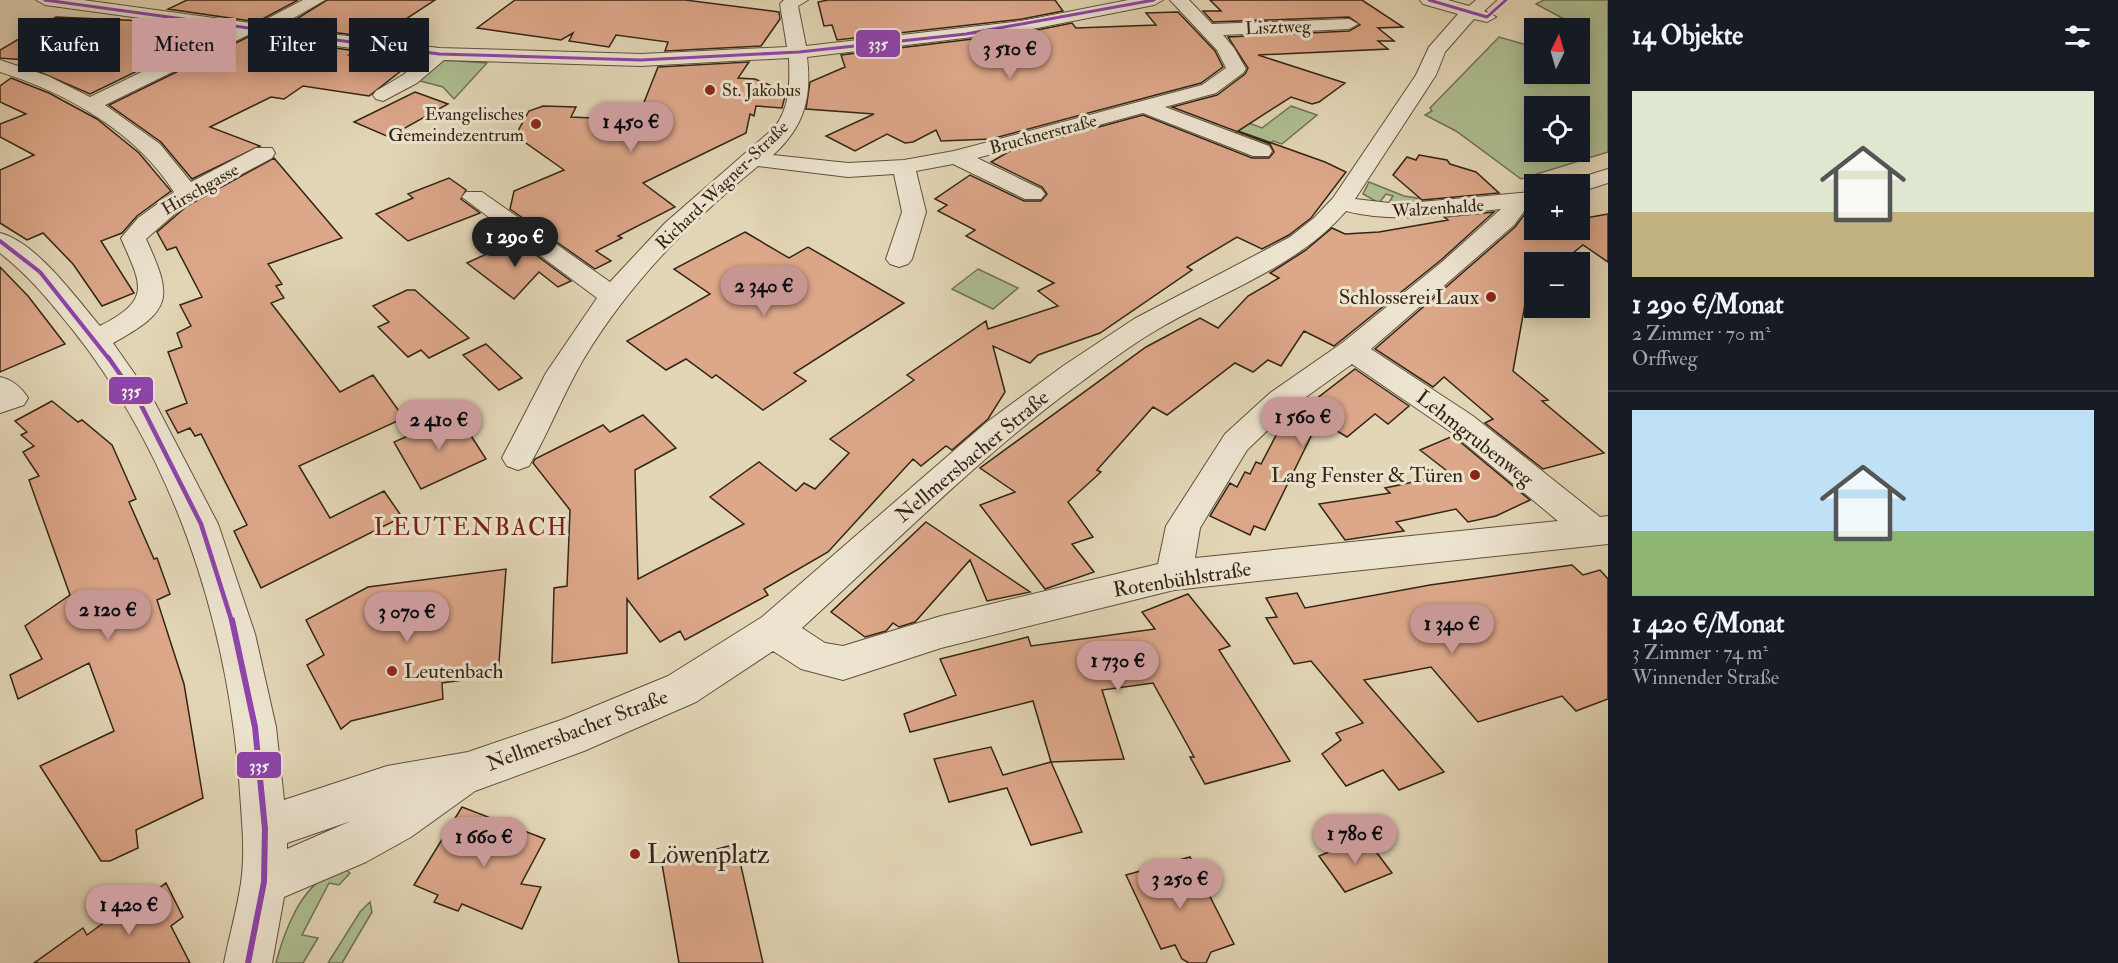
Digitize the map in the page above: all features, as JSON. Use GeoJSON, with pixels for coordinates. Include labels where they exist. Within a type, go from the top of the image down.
{"type":"FeatureCollection","features":[{"type":"Feature","properties":{"kind":"street"},"geometry":{"type":"LineString","coordinates":[[45,0],[248,29]]}},
{"type":"Feature","properties":{"kind":"street"},"geometry":{"type":"LineString","coordinates":[[128,11],[150,0]]}},
{"type":"Feature","properties":{"kind":"street"},"geometry":{"type":"LineString","coordinates":[[278,18],[316,0]]}},
{"type":"Feature","properties":{"kind":"street","name":"Richard-Wagner-Straße"},"geometry":{"type":"LineString","coordinates":[[518,458],[567,362],[612,295],[705,198],[780,135],[795,112],[799,52],[789,4],[799,0]]}},
{"type":"Feature","properties":{"kind":"street"},"geometry":{"type":"LineString","coordinates":[[337,41],[439,54],[640,60],[799,52],[1022,26],[1154,0]]}},
{"type":"Feature","properties":{"kind":"street","name":"Brucknerstraße"},"geometry":{"type":"LineString","coordinates":[[752,159],[848,170],[904,167],[956,157],[1209,89],[1236,69],[1225,48],[1179,0]]}},
{"type":"Feature","properties":{"kind":"street"},"geometry":{"type":"LineString","coordinates":[[1429,0],[1487,8]]}},
{"type":"Feature","properties":{"kind":"street"},"geometry":{"type":"LineString","coordinates":[[1454,0],[1487,8]]}},
{"type":"Feature","properties":{"kind":"street","name":"Nellmersbacher Straße"},"geometry":{"type":"LineString","coordinates":[[265,829],[387,787],[468,773],[633,712],[682,689],[775,629],[958,464],[1040,397],[1144,325],[1299,242],[1323,222],[1341,203],[1426,75],[1452,54],[1487,8]]}},
{"type":"Feature","properties":{"kind":"street","name":"Lisztweg"},"geometry":{"type":"LineString","coordinates":[[1207,30],[1349,24]]}},
{"type":"Feature","properties":{"kind":"street"},"geometry":{"type":"LineString","coordinates":[[89,105],[248,32]]}},
{"type":"Feature","properties":{"kind":"street"},"geometry":{"type":"LineString","coordinates":[[382,95],[410,79],[439,54]]}},
{"type":"Feature","properties":{"kind":"street"},"geometry":{"type":"LineString","coordinates":[[0,66],[22,71],[89,105],[124,126],[165,161],[187,194]]}},
{"type":"Feature","properties":{"kind":"street"},"geometry":{"type":"LineString","coordinates":[[1145,107],[1261,151]]}},
{"type":"Feature","properties":{"kind":"street","name":"Hirschgasse"},"geometry":{"type":"LineString","coordinates":[[96,340],[139,315],[150,301],[152,284],[133,238],[146,222],[187,194],[264,153]]}},
{"type":"Feature","properties":{"kind":"street"},"geometry":{"type":"LineString","coordinates":[[956,157],[1033,194]]}},
{"type":"Feature","properties":{"kind":"street"},"geometry":{"type":"LineString","coordinates":[[899,259],[914,212],[904,167]]}},
{"type":"Feature","properties":{"kind":"street"},"geometry":{"type":"LineString","coordinates":[[1590,182],[1608,176]]}},
{"type":"Feature","properties":{"kind":"street"},"geometry":{"type":"LineString","coordinates":[[474,197],[612,295]]}},
{"type":"Feature","properties":{"kind":"street","name":"Walzenhalde"},"geometry":{"type":"LineString","coordinates":[[1341,203],[1388,212],[1524,200]]}},
{"type":"Feature","properties":{"kind":"street"},"geometry":{"type":"LineString","coordinates":[[1174,575],[1183,526],[1236,442],[1281,400],[1352,350],[1467,255],[1524,202]]}},
{"type":"Feature","properties":{"kind":"street"},"geometry":{"type":"LineString","coordinates":[[0,241],[40,272],[96,340],[140,403],[201,524],[238,645],[255,727],[265,829],[264,882],[248,963]]}},
{"type":"Feature","properties":{"kind":"street","name":"Lehmgrubenweg"},"geometry":{"type":"LineString","coordinates":[[1352,350],[1462,424],[1601,531]]}},
{"type":"Feature","properties":{"kind":"street"},"geometry":{"type":"LineString","coordinates":[[0,387],[13,399],[0,402]]}},
{"type":"Feature","properties":{"kind":"street","name":"Rotenbühlstraße"},"geometry":{"type":"LineString","coordinates":[[775,629],[789,642],[826,662],[843,663],[941,632],[1052,602],[1174,575],[1601,531]]}},
{"type":"Feature","properties":{"kind":"street","name":"Nellmersbacher Straße"},"geometry":{"type":"LineString","coordinates":[[264,882],[350,846],[395,821],[468,773]]}},
{"type":"Feature","properties":{"kind":"green space"},"geometry":{"type":"Polygon","coordinates":[[[1544,0],[1608,0],[1608,152],[1590,158],[1590,96],[1524,96],[1524,162],[1576,162],[1537,174],[1524,174],[1524,178],[1521,179],[1456,131],[1425,115],[1432,111],[1430,108],[1499,37],[1524,44],[1524,84],[1590,84],[1590,18],[1562,18],[1536,4],[1544,0]]]}},
{"type":"Feature","properties":{"kind":"green space"},"geometry":{"type":"Polygon","coordinates":[[[441,60],[487,63],[454,99],[443,87],[416,80],[429,72],[441,60]]]}},
{"type":"Feature","properties":{"kind":"green space"},"geometry":{"type":"Polygon","coordinates":[[[1291,106],[1317,115],[1282,144],[1273,141],[1265,147],[1232,135],[1249,123],[1262,128],[1291,106]]]}},
{"type":"Feature","properties":{"kind":"green space"},"geometry":{"type":"Polygon","coordinates":[[[1369,182],[1404,196],[1436,201],[1388,204],[1393,196],[1386,194],[1379,203],[1363,194],[1369,182]]]}},
{"type":"Feature","properties":{"kind":"green space"},"geometry":{"type":"Polygon","coordinates":[[[978,269],[1018,288],[993,309],[952,289],[978,269]]]}},
{"type":"Feature","properties":{"kind":"green space"},"geometry":{"type":"Polygon","coordinates":[[[345,869],[350,873],[339,885],[329,883],[302,935],[318,938],[303,963],[276,963],[287,928],[299,904],[324,878],[345,869]]]}},
{"type":"Feature","properties":{"kind":"green space"},"geometry":{"type":"Polygon","coordinates":[[[370,902],[372,912],[342,963],[328,963],[360,912],[370,902]]]}},
{"type":"Feature","properties":{"kind":"building"},"geometry":{"type":"Polygon","coordinates":[[[187,0],[298,0],[264,18],[248,18],[248,21],[168,9],[187,0]]]}},
{"type":"Feature","properties":{"kind":"building"},"geometry":{"type":"Polygon","coordinates":[[[327,0],[435,0],[408,18],[349,18],[349,34],[337,33],[337,18],[298,18],[327,0]]]}},
{"type":"Feature","properties":{"kind":"building"},"geometry":{"type":"Polygon","coordinates":[[[515,0],[685,0],[779,12],[780,19],[761,46],[665,51],[668,42],[616,35],[609,47],[569,41],[573,33],[561,40],[477,28],[515,0]]]}},
{"type":"Feature","properties":{"kind":"building"},"geometry":{"type":"Polygon","coordinates":[[[828,0],[1055,0],[1063,11],[1022,19],[837,40],[832,25],[824,26],[818,2],[828,0]]]}},
{"type":"Feature","properties":{"kind":"building"},"geometry":{"type":"Polygon","coordinates":[[[1210,0],[1362,0],[1403,27],[1378,28],[1394,41],[1378,41],[1388,49],[1258,55],[1345,83],[1319,102],[1312,104],[1291,97],[1238,131],[1325,162],[1346,172],[1311,218],[1289,235],[1262,249],[1237,237],[1187,267],[1192,270],[1100,333],[1038,355],[1030,363],[993,346],[1005,392],[988,419],[952,450],[946,446],[921,466],[913,459],[828,552],[764,589],[768,595],[685,640],[680,631],[660,642],[627,599],[627,653],[552,663],[554,588],[567,586],[570,510],[533,463],[535,459],[603,425],[610,432],[643,415],[676,448],[635,470],[638,579],[744,524],[710,497],[759,462],[796,491],[804,483],[815,489],[849,453],[830,439],[914,380],[907,375],[986,321],[988,329],[1058,306],[1038,291],[1054,283],[966,236],[975,230],[938,211],[947,205],[935,199],[970,175],[1024,201],[1041,201],[1047,194],[1042,187],[991,162],[1010,151],[1143,115],[1252,158],[1269,158],[1274,152],[1270,144],[1172,107],[1217,95],[1245,74],[1248,68],[1228,37],[1349,31],[1360,25],[1349,17],[1213,22],[1203,11],[1221,11],[1210,0]]]}},
{"type":"Feature","properties":{"kind":"building"},"geometry":{"type":"Polygon","coordinates":[[[1178,12],[1215,51],[1223,67],[1201,83],[991,139],[941,141],[936,130],[913,142],[905,143],[887,134],[855,151],[826,136],[874,114],[806,109],[810,82],[845,67],[841,55],[1022,33],[1072,23],[1076,28],[1156,25],[1146,13],[1178,12]]]}},
{"type":"Feature","properties":{"kind":"building"},"geometry":{"type":"Polygon","coordinates":[[[120,20],[132,20],[132,72],[135,72],[90,94],[39,72],[120,72],[120,20]]]}},
{"type":"Feature","properties":{"kind":"building"},"geometry":{"type":"Polygon","coordinates":[[[248,37],[248,72],[337,72],[337,48],[349,50],[349,72],[400,72],[369,96],[303,86],[284,99],[271,97],[210,127],[260,146],[192,179],[161,142],[109,105],[176,72],[236,72],[236,43],[248,37]]]}},
{"type":"Feature","properties":{"kind":"building"},"geometry":{"type":"Polygon","coordinates":[[[18,39],[18,59],[0,58],[0,50],[18,39]]]}},
{"type":"Feature","properties":{"kind":"building"},"geometry":{"type":"Polygon","coordinates":[[[749,62],[738,78],[755,79],[786,92],[782,108],[756,106],[754,116],[750,114],[746,133],[643,183],[675,207],[618,236],[622,238],[596,251],[611,261],[595,269],[510,209],[514,191],[564,170],[519,138],[519,129],[529,111],[543,106],[576,107],[571,117],[637,120],[658,67],[749,62]]]}},
{"type":"Feature","properties":{"kind":"building"},"geometry":{"type":"Polygon","coordinates":[[[11,78],[49,93],[97,119],[139,153],[171,191],[137,216],[122,233],[101,241],[134,293],[102,306],[73,264],[43,233],[27,240],[0,223],[0,170],[34,155],[0,137],[0,124],[26,114],[0,102],[0,86],[11,78]]]}},
{"type":"Feature","properties":{"kind":"building"},"geometry":{"type":"Polygon","coordinates":[[[415,92],[448,104],[389,137],[354,122],[415,92]]]}},
{"type":"Feature","properties":{"kind":"building"},"geometry":{"type":"Polygon","coordinates":[[[1419,155],[1447,160],[1450,164],[1476,172],[1499,193],[1422,200],[1393,175],[1407,157],[1416,160],[1419,155]]]}},
{"type":"Feature","properties":{"kind":"building"},"geometry":{"type":"Polygon","coordinates":[[[274,158],[342,238],[268,264],[282,284],[276,286],[284,298],[271,303],[340,392],[373,375],[404,418],[299,466],[330,518],[384,491],[402,517],[261,588],[234,531],[247,525],[201,434],[195,436],[190,428],[178,433],[166,411],[187,403],[168,352],[182,347],[177,333],[191,326],[180,305],[202,297],[176,247],[167,250],[157,232],[187,206],[274,158]]]}},
{"type":"Feature","properties":{"kind":"building"},"geometry":{"type":"Polygon","coordinates":[[[449,178],[466,190],[461,199],[480,213],[408,241],[376,214],[413,198],[408,194],[449,178]]]}},
{"type":"Feature","properties":{"kind":"building"},"geometry":{"type":"Polygon","coordinates":[[[1494,212],[1441,260],[1334,346],[1304,331],[1281,366],[1268,360],[1253,372],[1235,363],[1167,415],[1153,407],[1097,470],[1101,472],[1068,502],[1093,537],[1072,544],[1094,572],[1045,589],[980,505],[1015,492],[980,468],[1146,347],[1200,318],[1218,328],[1248,296],[1279,278],[1270,273],[1306,250],[1332,228],[1345,234],[1379,232],[1448,220],[1444,217],[1494,212]]]}},
{"type":"Feature","properties":{"kind":"building"},"geometry":{"type":"Polygon","coordinates":[[[1608,214],[1608,262],[1583,245],[1574,252],[1524,252],[1524,310],[1513,371],[1548,400],[1542,401],[1604,453],[1543,469],[1485,423],[1493,419],[1444,377],[1433,387],[1375,349],[1515,227],[1524,215],[1524,240],[1590,240],[1590,217],[1608,214]]]}},
{"type":"Feature","properties":{"kind":"building"},"geometry":{"type":"Polygon","coordinates":[[[505,232],[571,281],[558,287],[539,272],[514,299],[467,263],[506,245],[505,232]]]}},
{"type":"Feature","properties":{"kind":"building"},"geometry":{"type":"Polygon","coordinates":[[[745,232],[789,258],[808,247],[904,303],[794,373],[806,381],[763,410],[716,375],[712,378],[686,359],[666,370],[627,341],[710,294],[674,269],[745,232]]]}},
{"type":"Feature","properties":{"kind":"building"},"geometry":{"type":"Polygon","coordinates":[[[0,267],[28,296],[65,344],[0,372],[0,267]]]}},
{"type":"Feature","properties":{"kind":"building"},"geometry":{"type":"Polygon","coordinates":[[[407,290],[415,290],[469,338],[429,358],[421,350],[408,357],[378,327],[389,322],[373,306],[407,290]]]}},
{"type":"Feature","properties":{"kind":"building"},"geometry":{"type":"Polygon","coordinates":[[[486,344],[522,378],[499,390],[463,355],[486,344]]]}},
{"type":"Feature","properties":{"kind":"building"},"geometry":{"type":"Polygon","coordinates":[[[1355,369],[1409,406],[1388,424],[1375,414],[1347,437],[1319,420],[1265,530],[1254,526],[1250,535],[1210,516],[1230,483],[1237,487],[1245,472],[1250,474],[1256,462],[1261,464],[1281,426],[1355,369]]]}},
{"type":"Feature","properties":{"kind":"building"},"geometry":{"type":"Polygon","coordinates":[[[52,401],[78,422],[82,420],[112,445],[136,499],[129,502],[154,559],[157,558],[170,594],[157,600],[184,684],[203,798],[136,830],[138,848],[110,861],[101,861],[40,766],[114,731],[89,663],[18,699],[10,675],[42,659],[25,626],[70,595],[29,480],[39,476],[23,452],[34,446],[21,435],[27,432],[15,421],[52,401]]]}},
{"type":"Feature","properties":{"kind":"building"},"geometry":{"type":"Polygon","coordinates":[[[457,414],[486,459],[421,489],[394,442],[457,414]]]}},
{"type":"Feature","properties":{"kind":"building"},"geometry":{"type":"Polygon","coordinates":[[[1453,436],[1530,500],[1496,516],[1468,522],[1456,509],[1396,522],[1404,531],[1345,540],[1319,504],[1390,493],[1385,488],[1451,474],[1420,450],[1453,436]]]}},
{"type":"Feature","properties":{"kind":"building"},"geometry":{"type":"Polygon","coordinates":[[[926,522],[1030,592],[987,601],[970,560],[915,622],[899,627],[893,623],[886,631],[865,637],[831,612],[926,522]]]}},
{"type":"Feature","properties":{"kind":"building"},"geometry":{"type":"Polygon","coordinates":[[[1572,565],[1583,575],[1600,570],[1608,579],[1608,699],[1576,711],[1562,696],[1478,722],[1431,667],[1364,680],[1444,772],[1399,790],[1383,770],[1346,786],[1322,754],[1341,740],[1336,733],[1363,723],[1311,661],[1294,664],[1266,618],[1277,617],[1266,598],[1297,593],[1305,608],[1430,585],[1572,565]]]}},
{"type":"Feature","properties":{"kind":"building"},"geometry":{"type":"Polygon","coordinates":[[[506,569],[498,675],[442,683],[443,699],[351,721],[341,729],[307,665],[324,655],[306,620],[368,587],[506,569]]]}},
{"type":"Feature","properties":{"kind":"building"},"geometry":{"type":"Polygon","coordinates":[[[1188,594],[1230,646],[1219,650],[1290,761],[1205,784],[1190,757],[1194,757],[1153,683],[1102,690],[1124,759],[1051,762],[1033,701],[910,732],[904,714],[956,695],[940,659],[1028,637],[1031,646],[1155,629],[1142,612],[1188,594]]]}},
{"type":"Feature","properties":{"kind":"building"},"geometry":{"type":"Polygon","coordinates":[[[991,747],[1003,775],[1051,762],[1082,832],[1031,845],[1007,788],[949,802],[934,759],[991,747]]]}},
{"type":"Feature","properties":{"kind":"building"},"geometry":{"type":"Polygon","coordinates":[[[462,807],[545,839],[521,884],[541,887],[522,929],[462,904],[458,911],[434,902],[438,895],[414,885],[462,807]]]}},
{"type":"Feature","properties":{"kind":"building"},"geometry":{"type":"Polygon","coordinates":[[[1365,837],[1392,873],[1345,892],[1319,856],[1365,837]]]}},
{"type":"Feature","properties":{"kind":"building"},"geometry":{"type":"Polygon","coordinates":[[[736,844],[763,963],[679,963],[662,864],[736,844]]]}},
{"type":"Feature","properties":{"kind":"building"},"geometry":{"type":"Polygon","coordinates":[[[1190,857],[1234,944],[1211,952],[1206,963],[1189,963],[1182,959],[1175,945],[1161,949],[1126,875],[1190,857]]]}},
{"type":"Feature","properties":{"kind":"building"},"geometry":{"type":"Polygon","coordinates":[[[166,883],[183,917],[171,926],[190,963],[34,963],[83,928],[87,935],[142,895],[142,901],[166,883]]]}},
{"type":"Feature","properties":{"kind":"transit line","name":"335"},"geometry":{"type":"LineString","coordinates":[[45,0],[439,54],[641,60],[799,52],[966,34],[1154,0]]}},
{"type":"Feature","properties":{"kind":"transit line","name":"335"},"geometry":{"type":"LineString","coordinates":[[1429,0],[1487,17],[1506,0]]}},
{"type":"Feature","properties":{"kind":"transit line","name":"335"},"geometry":{"type":"LineString","coordinates":[[0,241],[40,272],[96,340],[140,403],[201,524],[236,634],[255,727],[265,829],[264,882],[248,963]]}},
{"type":"Feature","properties":{"kind":"place","name":"St. Jakobus"},"geometry":{"type":"Point","coordinates":[710,90]}},
{"type":"Feature","properties":{"kind":"place","name":"Evangelisches Gemeindezentrum"},"geometry":{"type":"Point","coordinates":[536,124]}},
{"type":"Feature","properties":{"kind":"place","name":"Schlosserei Laux"},"geometry":{"type":"Point","coordinates":[1491,297]}},
{"type":"Feature","properties":{"kind":"place","name":"Lang Fenster & Türen"},"geometry":{"type":"Point","coordinates":[1475,475]}},
{"type":"Feature","properties":{"kind":"place","name":"Leutenbach"},"geometry":{"type":"Point","coordinates":[392,671]}},
{"type":"Feature","properties":{"kind":"place","name":"Löwenplatz"},"geometry":{"type":"Point","coordinates":[635,854]}},
{"type":"Feature","properties":{"kind":"district","name":"LEUTENBACH"},"geometry":{"type":"Point","coordinates":[471,527]}}]}
